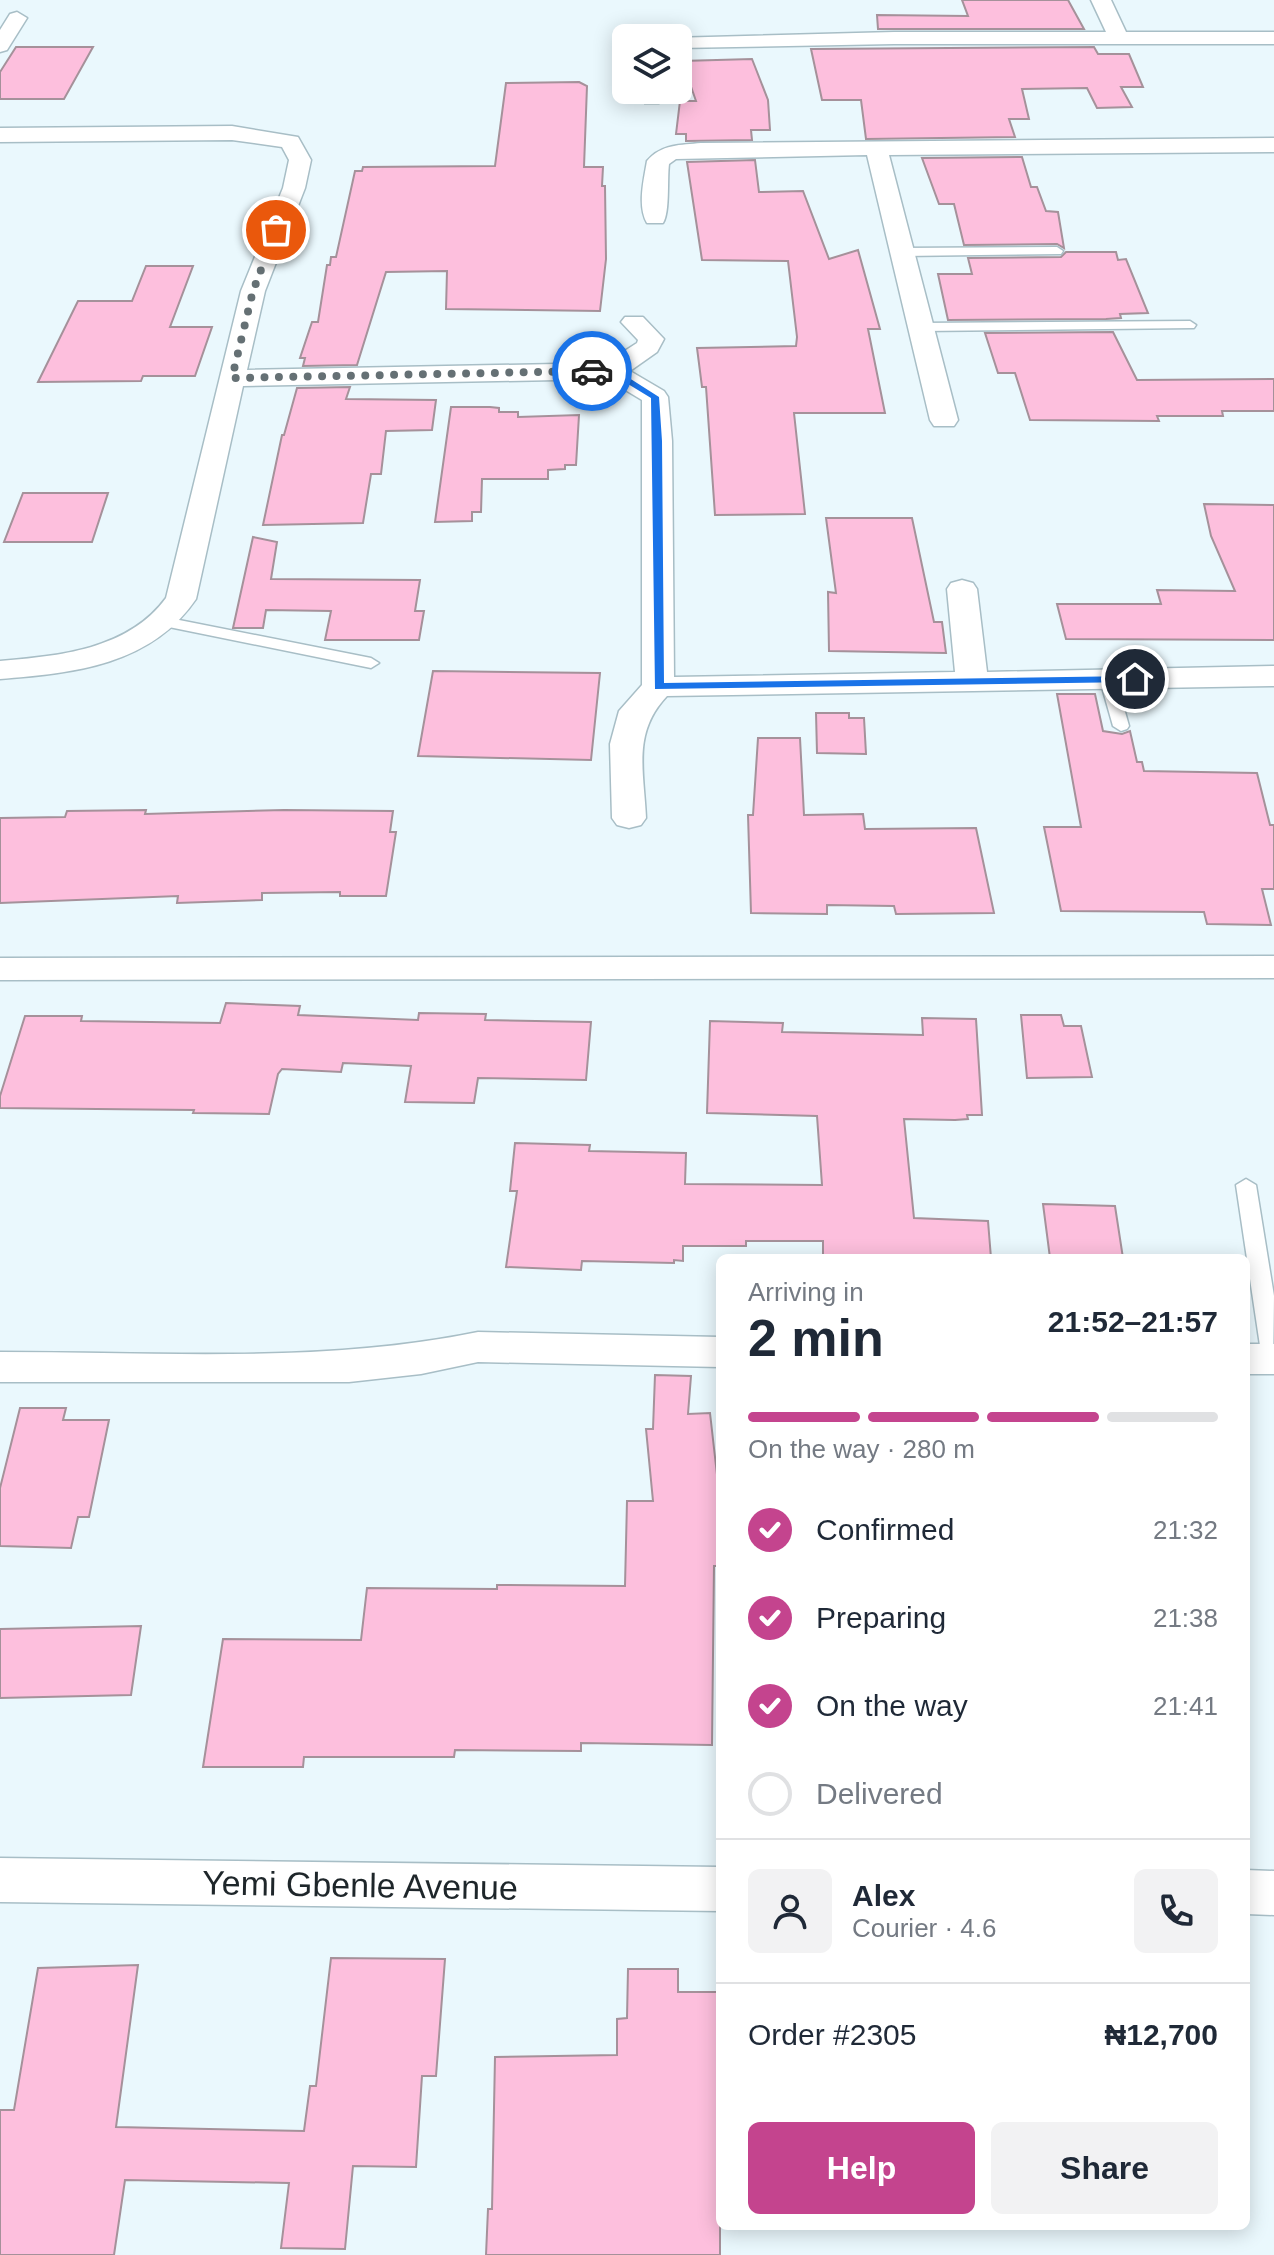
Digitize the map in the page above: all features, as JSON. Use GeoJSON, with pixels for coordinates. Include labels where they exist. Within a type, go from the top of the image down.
{"type":"FeatureCollection","features":[{"type":"Feature","properties":{"kind":"street"},"geometry":{"type":"LineString","coordinates":[[1101,0],[1118,37]]}},
{"type":"Feature","properties":{"kind":"street"},"geometry":{"type":"LineString","coordinates":[[0,46],[17,18]]}},
{"type":"Feature","properties":{"kind":"street"},"geometry":{"type":"LineString","coordinates":[[692,42],[1274,38]]}},
{"type":"Feature","properties":{"kind":"street"},"geometry":{"type":"LineString","coordinates":[[0,135],[232,133],[290,142],[300,160],[294,188],[253,291],[181,599],[164,622],[142,637],[92,656],[47,667],[0,670]]}},
{"type":"Feature","properties":{"kind":"street"},"geometry":{"type":"LineString","coordinates":[[655,218],[654,187],[658,161],[670,153],[701,150],[1274,145]]}},
{"type":"Feature","properties":{"kind":"street"},"geometry":{"type":"LineString","coordinates":[[877,150],[944,420]]}},
{"type":"Feature","properties":{"kind":"street"},"geometry":{"type":"LineString","coordinates":[[612,371],[648,347],[651,339],[634,322]]}},
{"type":"Feature","properties":{"kind":"street"},"geometry":{"type":"LineString","coordinates":[[232,378],[612,371],[655,397],[658,687],[635,711],[626,744],[629,818]]}},
{"type":"Feature","properties":{"kind":"street"},"geometry":{"type":"LineString","coordinates":[[962,589],[972,683]]}},
{"type":"Feature","properties":{"kind":"street"},"geometry":{"type":"LineString","coordinates":[[658,687],[1274,676]]}},
{"type":"Feature","properties":{"kind":"street"},"geometry":{"type":"LineString","coordinates":[[0,969],[1274,967]]}},
{"type":"Feature","properties":{"kind":"street"},"geometry":{"type":"LineString","coordinates":[[0,1367],[349,1367],[421,1359],[478,1347],[716,1352]]}},
{"type":"Feature","properties":{"kind":"street","name":"Yemi Gbenle Avenue"},"geometry":{"type":"LineString","coordinates":[[0,1880],[716,1889]]}},
{"type":"Feature","properties":{"kind":"street"},"geometry":{"type":"LineString","coordinates":[[1250,1892],[1274,1893]]}},
{"type":"Feature","properties":{"kind":"lane"},"geometry":{"type":"LineString","coordinates":[[903,252],[1057,251]]}},
{"type":"Feature","properties":{"kind":"lane"},"geometry":{"type":"LineString","coordinates":[[921,327],[1190,325]]}},
{"type":"Feature","properties":{"kind":"lane"},"geometry":{"type":"LineString","coordinates":[[164,622],[371,663]]}},
{"type":"Feature","properties":{"kind":"lane"},"geometry":{"type":"LineString","coordinates":[[1108,680],[1121,726]]}},
{"type":"Feature","properties":{"kind":"lane"},"geometry":{"type":"LineString","coordinates":[[1246,1185],[1264,1359]]}},
{"type":"Feature","properties":{"kind":"building"},"geometry":{"type":"Polygon","coordinates":[[[962,0],[1068,0],[1084,29],[878,29],[877,15],[968,16],[962,0]]]}},
{"type":"Feature","properties":{"kind":"building"},"geometry":{"type":"Polygon","coordinates":[[[16,47],[93,47],[64,99],[0,99],[0,72],[16,47]]]}},
{"type":"Feature","properties":{"kind":"building"},"geometry":{"type":"Polygon","coordinates":[[[1094,47],[1098,54],[1129,54],[1143,87],[1121,87],[1132,107],[1097,108],[1087,88],[1022,89],[1029,119],[1009,119],[1015,137],[866,139],[861,100],[822,100],[811,49],[1094,47]]]}},
{"type":"Feature","properties":{"kind":"building"},"geometry":{"type":"Polygon","coordinates":[[[752,59],[768,100],[770,130],[751,130],[752,140],[686,141],[686,134],[676,134],[680,104],[696,101],[692,90],[692,61],[752,59]]]}},
{"type":"Feature","properties":{"kind":"building"},"geometry":{"type":"Polygon","coordinates":[[[579,82],[587,86],[584,167],[603,167],[602,186],[605,186],[606,259],[600,311],[446,309],[447,271],[386,272],[357,365],[303,366],[305,358],[300,358],[312,322],[318,322],[327,265],[330,265],[331,257],[336,257],[355,171],[362,171],[363,167],[495,166],[506,83],[579,82]]]}},
{"type":"Feature","properties":{"kind":"building"},"geometry":{"type":"Polygon","coordinates":[[[1022,157],[1031,187],[1037,187],[1046,211],[1058,212],[1064,248],[1057,244],[964,245],[954,204],[939,204],[922,158],[1022,157]]]}},
{"type":"Feature","properties":{"kind":"building"},"geometry":{"type":"Polygon","coordinates":[[[755,160],[759,192],[803,191],[829,259],[858,250],[880,329],[868,329],[885,413],[794,413],[805,514],[715,515],[706,387],[702,387],[697,348],[796,346],[797,337],[788,261],[702,260],[687,162],[755,160]]]}},
{"type":"Feature","properties":{"kind":"building"},"geometry":{"type":"Polygon","coordinates":[[[1066,252],[1116,252],[1118,260],[1126,259],[1148,313],[1120,314],[1121,318],[1106,319],[948,320],[938,274],[972,274],[968,258],[1061,257],[1066,252]]]}},
{"type":"Feature","properties":{"kind":"building"},"geometry":{"type":"Polygon","coordinates":[[[146,266],[193,266],[170,327],[212,327],[195,376],[143,376],[141,381],[38,382],[78,301],[132,301],[146,266]]]}},
{"type":"Feature","properties":{"kind":"building"},"geometry":{"type":"Polygon","coordinates":[[[1113,332],[1137,380],[1274,379],[1274,411],[1222,411],[1223,416],[1157,416],[1159,421],[1030,420],[1015,373],[998,373],[985,333],[1113,332]]]}},
{"type":"Feature","properties":{"kind":"building"},"geometry":{"type":"Polygon","coordinates":[[[350,387],[346,399],[436,400],[432,430],[386,431],[381,474],[371,474],[363,523],[263,525],[282,435],[297,388],[350,387]]]}},
{"type":"Feature","properties":{"kind":"building"},"geometry":{"type":"Polygon","coordinates":[[[451,407],[499,408],[499,412],[518,412],[518,417],[579,415],[576,465],[548,470],[548,479],[482,479],[481,512],[472,512],[472,521],[435,522],[451,407]]]}},
{"type":"Feature","properties":{"kind":"building"},"geometry":{"type":"Polygon","coordinates":[[[23,493],[108,493],[92,542],[4,542],[23,493]]]}},
{"type":"Feature","properties":{"kind":"building"},"geometry":{"type":"Polygon","coordinates":[[[1204,504],[1274,505],[1274,640],[1066,639],[1057,604],[1161,604],[1157,590],[1235,591],[1211,536],[1204,504]]]}},
{"type":"Feature","properties":{"kind":"building"},"geometry":{"type":"Polygon","coordinates":[[[826,518],[912,518],[934,622],[942,622],[946,653],[829,651],[828,592],[836,593],[826,518]]]}},
{"type":"Feature","properties":{"kind":"building"},"geometry":{"type":"Polygon","coordinates":[[[253,537],[277,542],[271,579],[420,580],[415,611],[424,611],[419,640],[325,640],[331,611],[266,610],[263,628],[233,628],[253,537]]]}},
{"type":"Feature","properties":{"kind":"building"},"geometry":{"type":"Polygon","coordinates":[[[433,671],[600,673],[591,760],[418,756],[433,671]]]}},
{"type":"Feature","properties":{"kind":"building"},"geometry":{"type":"Polygon","coordinates":[[[1057,694],[1095,694],[1103,731],[1122,734],[1130,731],[1137,762],[1142,762],[1144,771],[1257,773],[1270,825],[1274,825],[1274,889],[1262,889],[1271,925],[1207,924],[1204,912],[1061,911],[1044,827],[1081,827],[1057,694]]]}},
{"type":"Feature","properties":{"kind":"building"},"geometry":{"type":"Polygon","coordinates":[[[816,713],[849,713],[849,718],[864,718],[866,754],[817,753],[816,713]]]}},
{"type":"Feature","properties":{"kind":"building"},"geometry":{"type":"Polygon","coordinates":[[[758,738],[800,738],[804,815],[863,814],[865,829],[976,828],[994,913],[896,914],[894,906],[827,905],[827,914],[751,913],[748,815],[753,815],[758,738]]]}},
{"type":"Feature","properties":{"kind":"building"},"geometry":{"type":"Polygon","coordinates":[[[146,810],[145,814],[393,811],[390,832],[396,832],[386,896],[340,896],[340,892],[262,893],[262,900],[177,903],[178,896],[0,903],[0,818],[65,817],[67,811],[146,810]]]}},
{"type":"Feature","properties":{"kind":"building"},"geometry":{"type":"Polygon","coordinates":[[[226,1003],[300,1006],[298,1015],[418,1020],[419,1013],[486,1014],[485,1020],[591,1022],[586,1080],[478,1078],[474,1103],[405,1102],[411,1066],[343,1063],[341,1072],[282,1069],[278,1074],[269,1114],[0,1108],[0,1096],[25,1016],[82,1016],[81,1021],[220,1023],[226,1003]]]}},
{"type":"Feature","properties":{"kind":"building"},"geometry":{"type":"Polygon","coordinates":[[[1021,1015],[1061,1015],[1064,1026],[1081,1026],[1092,1077],[1027,1078],[1021,1015]]]}},
{"type":"Feature","properties":{"kind":"building"},"geometry":{"type":"Polygon","coordinates":[[[922,1018],[976,1019],[982,1115],[967,1115],[968,1119],[955,1120],[904,1119],[914,1218],[988,1221],[991,1254],[823,1254],[823,1241],[746,1241],[746,1246],[683,1246],[683,1261],[674,1260],[674,1263],[582,1261],[581,1270],[506,1267],[517,1191],[510,1191],[515,1143],[590,1145],[589,1151],[686,1153],[685,1184],[822,1185],[817,1116],[707,1113],[710,1021],[783,1023],[782,1032],[923,1035],[922,1018]]]}},
{"type":"Feature","properties":{"kind":"building"},"geometry":{"type":"Polygon","coordinates":[[[1043,1204],[1115,1206],[1122,1254],[1049,1254],[1043,1204]]]}},
{"type":"Feature","properties":{"kind":"building"},"geometry":{"type":"Polygon","coordinates":[[[655,1375],[691,1376],[688,1414],[710,1413],[716,1466],[712,1745],[581,1743],[581,1751],[455,1750],[454,1757],[304,1757],[303,1767],[203,1767],[223,1639],[361,1640],[367,1588],[625,1586],[627,1501],[653,1501],[646,1429],[653,1429],[655,1375]]]}},
{"type":"Feature","properties":{"kind":"building"},"geometry":{"type":"Polygon","coordinates":[[[20,1408],[66,1408],[63,1420],[109,1420],[89,1517],[78,1517],[71,1548],[0,1546],[0,1488],[20,1408]]]}},
{"type":"Feature","properties":{"kind":"building"},"geometry":{"type":"Polygon","coordinates":[[[141,1626],[131,1695],[0,1698],[0,1629],[141,1626]]]}},
{"type":"Feature","properties":{"kind":"building"},"geometry":{"type":"Polygon","coordinates":[[[331,1958],[445,1959],[436,2076],[422,2076],[416,2167],[353,2166],[345,2249],[281,2248],[289,2183],[125,2180],[114,2255],[0,2255],[0,2110],[14,2110],[38,1968],[138,1965],[116,2127],[304,2131],[310,2086],[316,2086],[331,1958]]]}},
{"type":"Feature","properties":{"kind":"building"},"geometry":{"type":"Polygon","coordinates":[[[628,1969],[678,1969],[678,1992],[716,1992],[716,2230],[720,2230],[720,2255],[486,2255],[488,2209],[492,2209],[495,2057],[617,2055],[617,2019],[627,2018],[628,1969]]]}},
{"type":"Feature","properties":{"kind":"way so far"},"geometry":{"type":"LineString","coordinates":[[276,230],[253,291],[232,378],[592,371]]}},
{"type":"Feature","properties":{"kind":"route"},"geometry":{"type":"LineString","coordinates":[[592,371],[612,371],[640,385],[655,397],[658,441],[658,687],[1135,679]]}}]}
